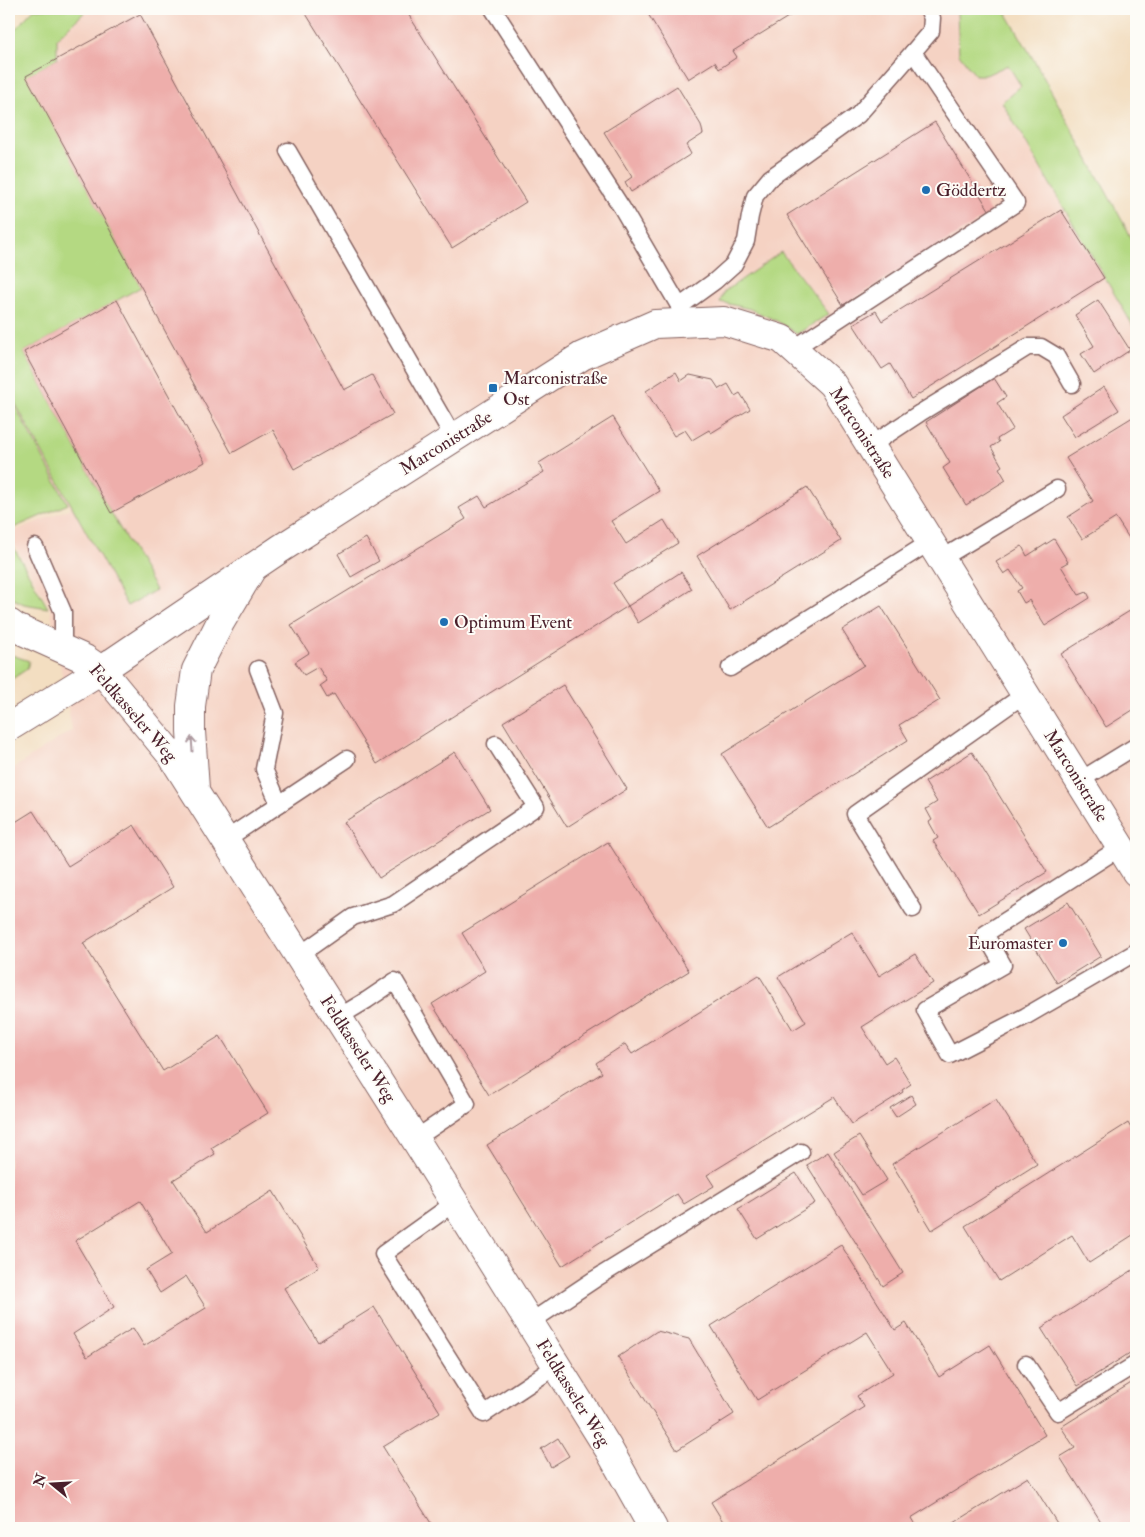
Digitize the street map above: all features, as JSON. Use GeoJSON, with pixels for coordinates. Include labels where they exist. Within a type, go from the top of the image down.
{"type":"FeatureCollection","features":[{"type":"Feature","properties":{"kind":"street","name":"Marconistraße"},"geometry":{"type":"LineString","coordinates":[[9,727],[101,670],[253,567],[582,356],[655,324],[684,315],[724,321],[782,339],[832,384],[1136,872]]}},
{"type":"Feature","properties":{"kind":"street"},"geometry":{"type":"LineString","coordinates":[[195,793],[191,706],[196,670],[221,621],[253,567]]}},
{"type":"Feature","properties":{"kind":"street","name":"Feldkasseler Weg"},"geometry":{"type":"LineString","coordinates":[[9,624],[85,659],[101,670],[172,756],[608,1448],[653,1528]]}},
{"type":"Feature","properties":{"kind":"lane"},"geometry":{"type":"LineString","coordinates":[[493,9],[622,208],[684,315],[715,281],[734,264],[746,241],[755,196],[770,178],[858,114],[931,31],[932,18],[928,9]]}},
{"type":"Feature","properties":{"kind":"lane"},"geometry":{"type":"LineString","coordinates":[[793,349],[1016,203],[913,52]]}},
{"type":"Feature","properties":{"kind":"lane"},"geometry":{"type":"LineString","coordinates":[[288,151],[454,438]]}},
{"type":"Feature","properties":{"kind":"lane"},"geometry":{"type":"LineString","coordinates":[[870,446],[1028,346],[1041,346],[1056,356],[1072,384]]}},
{"type":"Feature","properties":{"kind":"lane"},"geometry":{"type":"LineString","coordinates":[[730,668],[936,550],[1057,489]]}},
{"type":"Feature","properties":{"kind":"lane"},"geometry":{"type":"LineString","coordinates":[[35,547],[63,612],[63,649]]}},
{"type":"Feature","properties":{"kind":"lane"},"geometry":{"type":"LineString","coordinates":[[258,669],[275,713],[264,769],[279,804]]}},
{"type":"Feature","properties":{"kind":"lane"},"geometry":{"type":"LineString","coordinates":[[913,909],[855,814],[1025,694]]}},
{"type":"Feature","properties":{"kind":"lane"},"geometry":{"type":"LineString","coordinates":[[298,956],[353,917],[393,904],[536,807],[496,744]]}},
{"type":"Feature","properties":{"kind":"lane"},"geometry":{"type":"LineString","coordinates":[[1079,781],[1136,746]]}},
{"type":"Feature","properties":{"kind":"lane"},"geometry":{"type":"LineString","coordinates":[[225,840],[347,759]]}},
{"type":"Feature","properties":{"kind":"lane"},"geometry":{"type":"LineString","coordinates":[[1121,848],[985,934],[1003,965],[925,1010],[950,1055],[1026,1016],[1136,952]]}},
{"type":"Feature","properties":{"kind":"lane"},"geometry":{"type":"LineString","coordinates":[[337,1018],[395,981],[467,1104],[415,1139]]}},
{"type":"Feature","properties":{"kind":"lane"},"geometry":{"type":"LineString","coordinates":[[529,1323],[595,1279],[800,1152]]}},
{"type":"Feature","properties":{"kind":"lane"},"geometry":{"type":"LineString","coordinates":[[454,1203],[383,1254],[484,1414],[556,1366]]}},
{"type":"Feature","properties":{"kind":"lane"},"geometry":{"type":"LineString","coordinates":[[1026,1364],[1058,1412],[1136,1364]]}},
{"type":"Feature","properties":{"kind":"shaded area"},"geometry":{"type":"Polygon","coordinates":[[[69,9],[955,9],[957,13],[959,54],[986,75],[1008,64],[1022,86],[1002,102],[1136,331],[1136,1528],[9,1528],[9,771],[72,730],[50,607],[9,533],[71,508],[9,394],[9,62],[69,9]]]}},
{"type":"Feature","properties":{"kind":"green space"},"geometry":{"type":"Polygon","coordinates":[[[34,9],[88,9],[57,38],[57,59],[27,76],[141,287],[24,352],[111,513],[156,590],[127,606],[9,392],[9,36],[34,9]]]}},
{"type":"Feature","properties":{"kind":"green space"},"geometry":{"type":"Polygon","coordinates":[[[955,9],[1004,9],[1039,69],[1136,246],[1136,331],[1002,102],[1021,86],[1008,65],[986,75],[975,75],[959,54],[957,13],[955,9]]]}},
{"type":"Feature","properties":{"kind":"green space"},"geometry":{"type":"Polygon","coordinates":[[[781,252],[829,314],[797,334],[777,321],[750,309],[720,302],[724,292],[781,252]]]}},
{"type":"Feature","properties":{"kind":"green space"},"geometry":{"type":"Polygon","coordinates":[[[9,395],[68,504],[9,530],[9,395]]]}},
{"type":"Feature","properties":{"kind":"green space"},"geometry":{"type":"Polygon","coordinates":[[[9,539],[48,608],[24,604],[9,597],[9,539]]]}},
{"type":"Feature","properties":{"kind":"green space"},"geometry":{"type":"Polygon","coordinates":[[[9,654],[29,661],[27,669],[9,681],[9,654]]]}},
{"type":"Feature","properties":{"kind":"building"},"geometry":{"type":"Polygon","coordinates":[[[303,9],[405,9],[526,202],[452,248],[303,9]]]}},
{"type":"Feature","properties":{"kind":"building"},"geometry":{"type":"Polygon","coordinates":[[[645,9],[801,9],[733,51],[737,57],[719,69],[715,62],[688,79],[645,9]]]}},
{"type":"Feature","properties":{"kind":"building"},"geometry":{"type":"Polygon","coordinates":[[[140,14],[344,390],[372,375],[393,414],[294,469],[273,430],[231,452],[26,76],[140,14]]]}},
{"type":"Feature","properties":{"kind":"building"},"geometry":{"type":"Polygon","coordinates":[[[677,86],[701,125],[703,134],[686,145],[691,154],[631,192],[625,182],[632,177],[604,132],[677,86]]]}},
{"type":"Feature","properties":{"kind":"building"},"geometry":{"type":"Polygon","coordinates":[[[935,122],[991,213],[843,305],[787,215],[935,122]]]}},
{"type":"Feature","properties":{"kind":"building"},"geometry":{"type":"Polygon","coordinates":[[[1061,210],[1104,278],[911,399],[890,364],[882,369],[853,324],[876,311],[882,321],[1061,210]]]}},
{"type":"Feature","properties":{"kind":"building"},"geometry":{"type":"Polygon","coordinates":[[[117,300],[205,462],[111,513],[24,352],[117,300]]]}},
{"type":"Feature","properties":{"kind":"building"},"geometry":{"type":"Polygon","coordinates":[[[1098,300],[1130,350],[1094,374],[1081,354],[1094,346],[1075,315],[1098,300]]]}},
{"type":"Feature","properties":{"kind":"building"},"geometry":{"type":"Polygon","coordinates":[[[676,372],[681,381],[690,375],[713,380],[719,389],[728,384],[735,396],[740,393],[750,409],[711,433],[709,430],[692,440],[685,430],[674,436],[646,391],[676,372]]]}},
{"type":"Feature","properties":{"kind":"building"},"geometry":{"type":"Polygon","coordinates":[[[994,378],[1006,397],[997,403],[1013,429],[997,439],[999,442],[991,447],[1002,466],[999,468],[1006,480],[966,505],[943,468],[950,463],[926,422],[994,378]]]}},
{"type":"Feature","properties":{"kind":"building"},"geometry":{"type":"Polygon","coordinates":[[[1104,387],[1119,410],[1075,437],[1061,415],[1104,387]]]}},
{"type":"Feature","properties":{"kind":"building"},"geometry":{"type":"Polygon","coordinates":[[[1136,415],[1136,549],[1116,518],[1082,539],[1068,517],[1093,501],[1066,458],[1136,415]]]}},
{"type":"Feature","properties":{"kind":"building"},"geometry":{"type":"Polygon","coordinates":[[[613,417],[659,491],[611,521],[626,544],[664,520],[678,543],[613,583],[628,606],[377,764],[334,694],[327,698],[320,686],[327,681],[318,667],[304,675],[295,662],[309,653],[291,625],[466,519],[459,508],[479,496],[486,507],[544,472],[539,463],[613,417]]]}},
{"type":"Feature","properties":{"kind":"building"},"geometry":{"type":"Polygon","coordinates":[[[807,487],[841,541],[730,610],[697,556],[807,487]]]}},
{"type":"Feature","properties":{"kind":"building"},"geometry":{"type":"Polygon","coordinates":[[[366,538],[379,561],[351,577],[338,554],[366,538]]]}},
{"type":"Feature","properties":{"kind":"building"},"geometry":{"type":"Polygon","coordinates":[[[1054,539],[1068,562],[1061,566],[1079,595],[1087,592],[1090,598],[1045,626],[1029,600],[1024,603],[1017,591],[1022,588],[1010,570],[1004,574],[996,562],[1022,546],[1027,556],[1054,539]]]}},
{"type":"Feature","properties":{"kind":"building"},"geometry":{"type":"Polygon","coordinates":[[[681,572],[692,589],[638,623],[628,606],[681,572]]]}},
{"type":"Feature","properties":{"kind":"building"},"geometry":{"type":"Polygon","coordinates":[[[881,606],[940,700],[899,725],[908,740],[768,827],[722,754],[864,665],[842,630],[881,606]]]}},
{"type":"Feature","properties":{"kind":"building"},"geometry":{"type":"Polygon","coordinates":[[[1136,607],[1136,708],[1106,727],[1061,654],[1136,607]]]}},
{"type":"Feature","properties":{"kind":"building"},"geometry":{"type":"Polygon","coordinates":[[[563,685],[627,789],[567,827],[503,722],[563,685]]]}},
{"type":"Feature","properties":{"kind":"building"},"geometry":{"type":"Polygon","coordinates":[[[455,752],[490,809],[379,878],[344,822],[455,752]]]}},
{"type":"Feature","properties":{"kind":"building"},"geometry":{"type":"Polygon","coordinates":[[[972,752],[1047,872],[979,914],[933,841],[938,838],[929,822],[932,820],[926,809],[937,802],[925,782],[972,752]]]}},
{"type":"Feature","properties":{"kind":"building"},"geometry":{"type":"Polygon","coordinates":[[[33,811],[68,866],[134,825],[173,887],[83,943],[163,1071],[220,1036],[268,1113],[211,1148],[215,1154],[173,1180],[207,1232],[273,1191],[319,1267],[284,1288],[318,1342],[374,1307],[440,1412],[383,1447],[434,1528],[9,1528],[9,826],[33,811]],[[140,1201],[75,1241],[114,1307],[73,1334],[87,1357],[133,1328],[144,1346],[206,1308],[186,1276],[160,1293],[146,1270],[172,1254],[140,1201]]]}},
{"type":"Feature","properties":{"kind":"building"},"geometry":{"type":"Polygon","coordinates":[[[608,842],[689,971],[489,1095],[432,1004],[485,971],[462,933],[608,842]]]}},
{"type":"Feature","properties":{"kind":"building","name":"Euromaster"},"geometry":{"type":"Polygon","coordinates":[[[1068,902],[1101,956],[1057,983],[1024,929],[1068,902]]]}},
{"type":"Feature","properties":{"kind":"building"},"geometry":{"type":"Polygon","coordinates":[[[852,932],[879,976],[915,954],[933,983],[862,1027],[885,1063],[894,1057],[911,1084],[902,1090],[903,1092],[852,1124],[834,1097],[707,1175],[714,1186],[684,1204],[677,1194],[562,1266],[487,1145],[602,1073],[596,1063],[625,1044],[632,1054],[759,975],[793,1030],[806,1022],[778,977],[852,932]]]}},
{"type":"Feature","properties":{"kind":"building"},"geometry":{"type":"Polygon","coordinates":[[[911,1095],[916,1104],[896,1117],[890,1108],[911,1095]]]}},
{"type":"Feature","properties":{"kind":"building"},"geometry":{"type":"Polygon","coordinates":[[[996,1099],[1037,1164],[932,1230],[892,1164],[996,1099]]]}},
{"type":"Feature","properties":{"kind":"building"},"geometry":{"type":"Polygon","coordinates":[[[1128,1123],[1136,1137],[1136,1233],[1089,1263],[1072,1235],[999,1281],[965,1226],[1128,1123]]]}},
{"type":"Feature","properties":{"kind":"building"},"geometry":{"type":"Polygon","coordinates":[[[859,1136],[887,1180],[862,1195],[834,1152],[859,1136]]]}},
{"type":"Feature","properties":{"kind":"building"},"geometry":{"type":"Polygon","coordinates":[[[828,1152],[903,1273],[883,1286],[807,1165],[828,1152]]]}},
{"type":"Feature","properties":{"kind":"building"},"geometry":{"type":"Polygon","coordinates":[[[796,1173],[815,1203],[757,1239],[738,1209],[796,1173]]]}},
{"type":"Feature","properties":{"kind":"building"},"geometry":{"type":"Polygon","coordinates":[[[841,1245],[895,1330],[906,1323],[939,1377],[990,1345],[1045,1435],[911,1518],[917,1528],[727,1528],[711,1502],[864,1407],[857,1396],[893,1373],[867,1332],[757,1400],[711,1326],[841,1245]]]}},
{"type":"Feature","properties":{"kind":"building"},"geometry":{"type":"Polygon","coordinates":[[[1136,1268],[1136,1349],[1078,1386],[1041,1328],[1136,1268]]]}},
{"type":"Feature","properties":{"kind":"building"},"geometry":{"type":"Polygon","coordinates":[[[657,1331],[689,1339],[734,1414],[677,1450],[618,1357],[657,1331]]]}},
{"type":"Feature","properties":{"kind":"building"},"geometry":{"type":"Polygon","coordinates":[[[1136,1380],[1136,1528],[1105,1528],[1060,1457],[1075,1448],[1061,1427],[1136,1380]]]}},
{"type":"Feature","properties":{"kind":"building"},"geometry":{"type":"Polygon","coordinates":[[[558,1438],[569,1456],[551,1467],[541,1449],[558,1438]]]}},
{"type":"Feature","properties":{"kind":"building"},"geometry":{"type":"Polygon","coordinates":[[[1028,1477],[1060,1528],[946,1528],[1028,1477]]]}},
{"type":"Feature","properties":{"kind":"building"},"geometry":{"type":"Polygon","coordinates":[[[509,1523],[513,1528],[500,1528],[509,1523]]]}},
{"type":"Feature","properties":{"kind":"place","name":"Göddertz"},"geometry":{"type":"Point","coordinates":[926,190]}},
{"type":"Feature","properties":{"kind":"place","name":"Marconistraße Ost"},"geometry":{"type":"Point","coordinates":[493,388]}},
{"type":"Feature","properties":{"kind":"place","name":"Optimum Event"},"geometry":{"type":"Point","coordinates":[444,622]}},
{"type":"Feature","properties":{"kind":"place","name":"Euromaster"},"geometry":{"type":"Point","coordinates":[1063,943]}}]}
